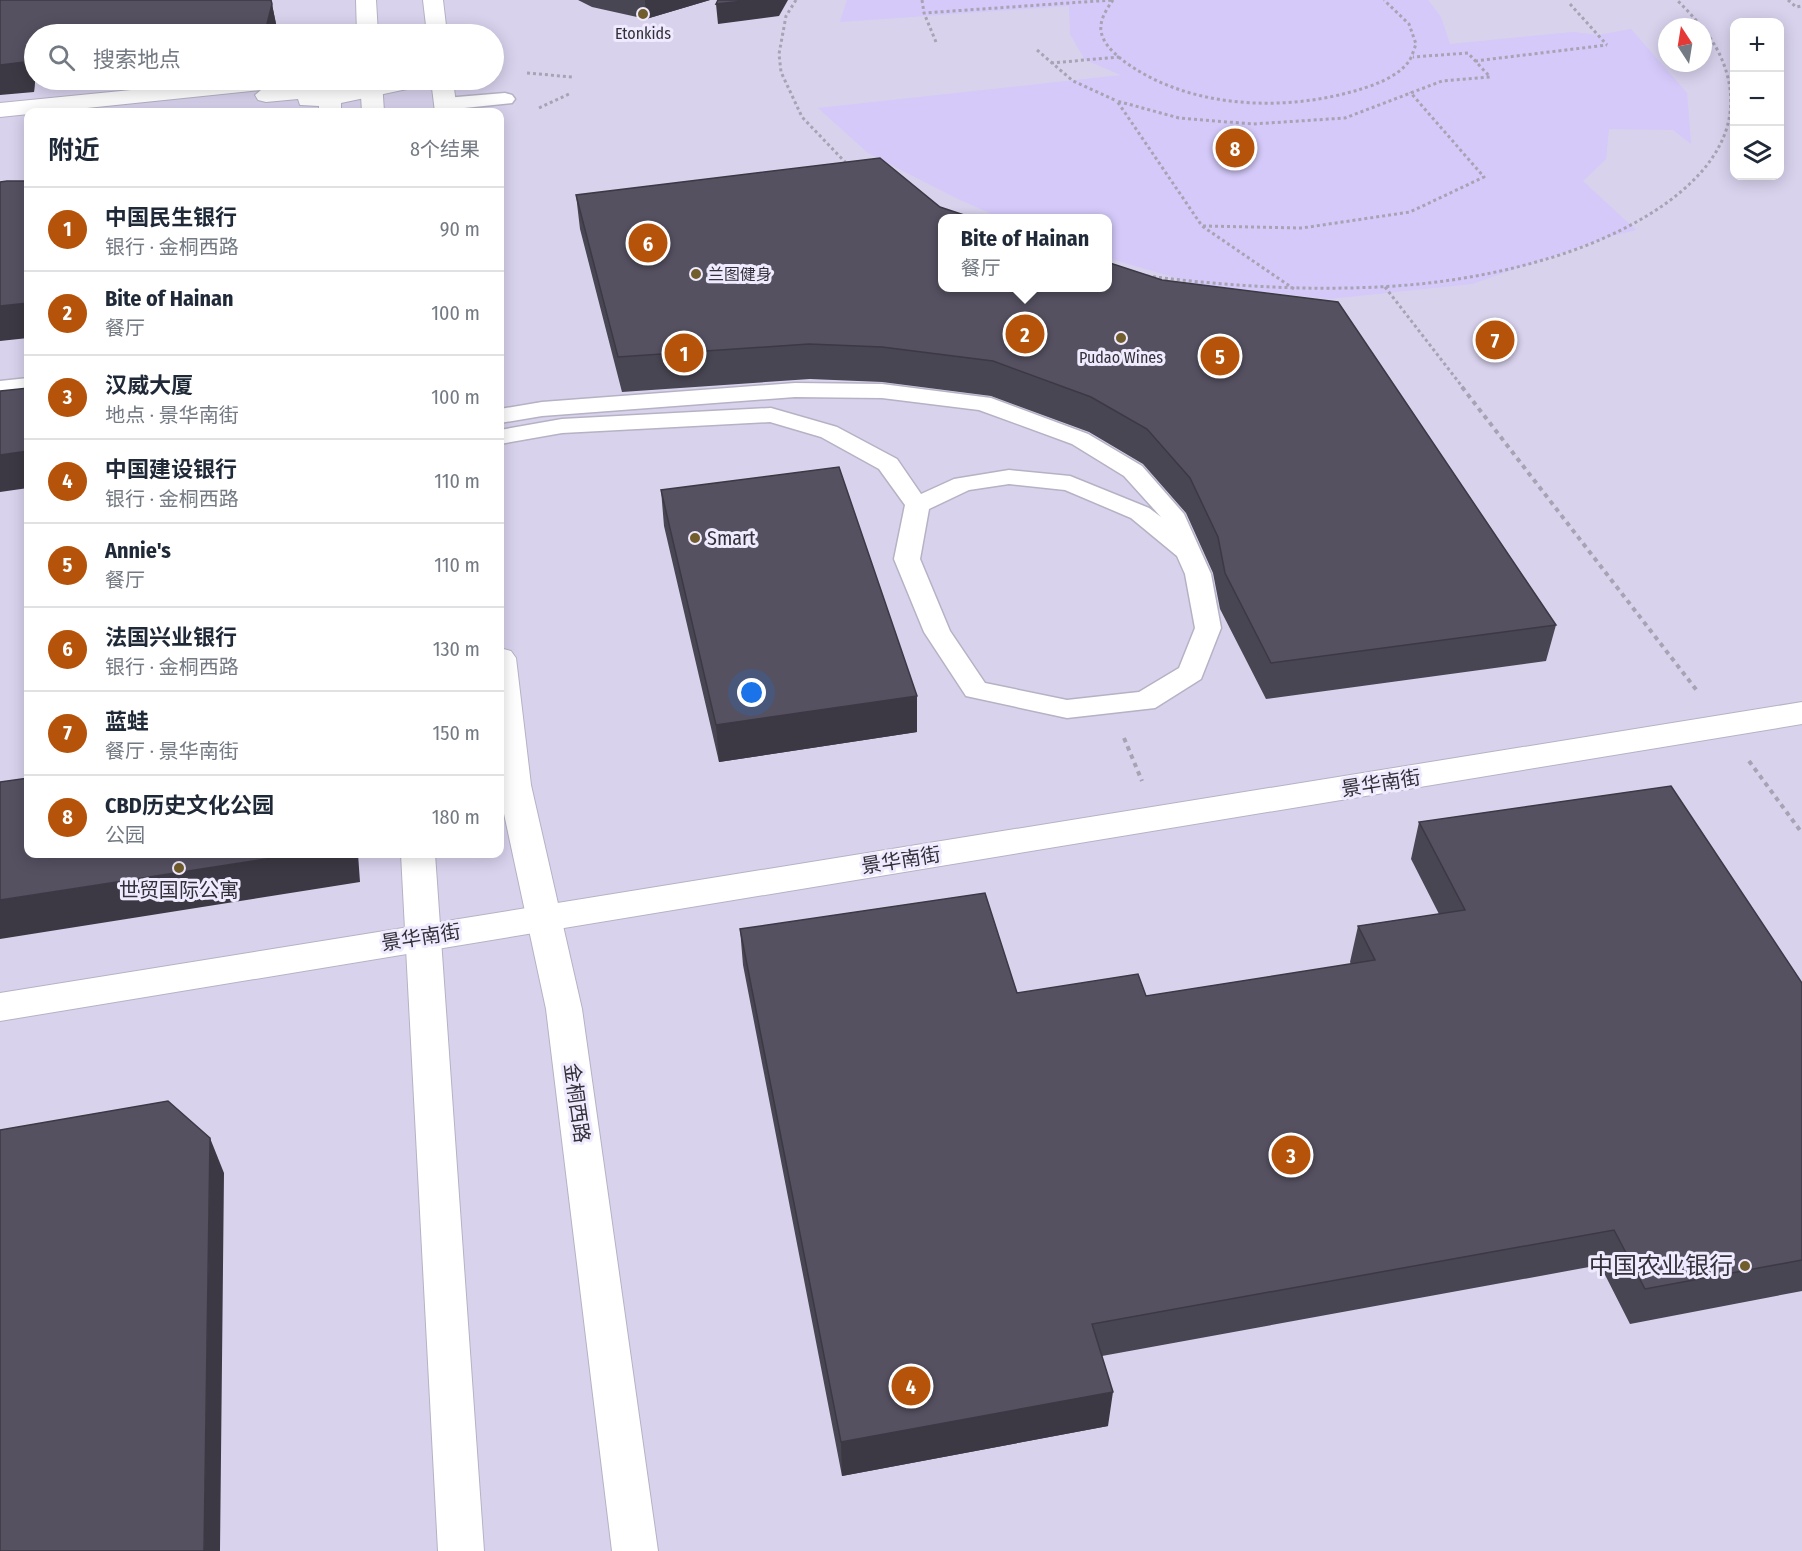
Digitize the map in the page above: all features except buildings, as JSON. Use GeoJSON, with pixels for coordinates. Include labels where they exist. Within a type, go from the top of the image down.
{"type":"FeatureCollection","features":[{"type":"Feature","properties":{"kind":"street"},"geometry":{"type":"LineString","coordinates":[[366,0],[367,24]]}},
{"type":"Feature","properties":{"kind":"street"},"geometry":{"type":"LineString","coordinates":[[434,0],[436,24]]}},
{"type":"Feature","properties":{"kind":"street"},"geometry":{"type":"LineString","coordinates":[[0,110],[194,90]]}},
{"type":"Feature","properties":{"kind":"street"},"geometry":{"type":"LineString","coordinates":[[125,108],[318,90]]}},
{"type":"Feature","properties":{"kind":"street"},"geometry":{"type":"LineString","coordinates":[[329,90],[329,106]]}},
{"type":"Feature","properties":{"kind":"street"},"geometry":{"type":"LineString","coordinates":[[285,108],[284,102],[329,106],[361,90]]}},
{"type":"Feature","properties":{"kind":"street"},"geometry":{"type":"LineString","coordinates":[[371,90],[373,108]]}},
{"type":"Feature","properties":{"kind":"street"},"geometry":{"type":"LineString","coordinates":[[0,120],[24,118]]}},
{"type":"Feature","properties":{"kind":"street","name":"金桐西路"},"geometry":{"type":"LineString","coordinates":[[504,694],[514,785],[564,1009],[635,1551]]}},
{"type":"Feature","properties":{"kind":"street","name":"景华南街"},"geometry":{"type":"LineString","coordinates":[[0,1007],[1802,713]]}},
{"type":"Feature","properties":{"kind":"street"},"geometry":{"type":"LineString","coordinates":[[418,858],[461,1551]]}},
{"type":"Feature","properties":{"kind":"lane"},"geometry":{"type":"LineString","coordinates":[[444,96],[503,91]]}},
{"type":"Feature","properties":{"kind":"lane"},"geometry":{"type":"LineString","coordinates":[[0,388],[24,385]]}},
{"type":"Feature","properties":{"kind":"lane"},"geometry":{"type":"LineString","coordinates":[[504,415],[542,409],[795,390],[882,391],[983,403],[1080,439],[1133,471],[1172,514],[1198,574],[1208,628],[1191,673],[1145,700],[1067,709],[976,690],[937,632],[907,559],[917,505],[888,464],[829,432],[771,415],[562,426],[504,436]]}},
{"type":"Feature","properties":{"kind":"lane"},"geometry":{"type":"LineString","coordinates":[[917,505],[963,484],[1009,477],[1070,483],[1140,513],[1188,551]]}},
{"type":"Feature","properties":{"kind":"path"},"geometry":{"type":"LineString","coordinates":[[796,0],[786,16],[779,54],[781,72],[802,117],[844,162],[853,167]]}},
{"type":"Feature","properties":{"kind":"path"},"geometry":{"type":"LineString","coordinates":[[922,0],[924,13],[936,42]]}},
{"type":"Feature","properties":{"kind":"path"},"geometry":{"type":"LineString","coordinates":[[1040,0],[1042,5]]}},
{"type":"Feature","properties":{"kind":"path"},"geometry":{"type":"LineString","coordinates":[[924,13],[1112,0],[1101,24],[1105,42],[1126,64],[1163,84],[1198,94],[1229,100],[1289,103],[1348,95],[1387,81],[1413,57],[1416,42],[1405,15],[1384,0]]}},
{"type":"Feature","properties":{"kind":"path"},"geometry":{"type":"LineString","coordinates":[[1143,275],[1202,284],[1295,290],[1385,287],[1481,275],[1566,254],[1635,224],[1686,190],[1719,151],[1732,110],[1727,70],[1707,30],[1677,0]]}},
{"type":"Feature","properties":{"kind":"path"},"geometry":{"type":"LineString","coordinates":[[1788,0],[1796,7],[1802,6]]}},
{"type":"Feature","properties":{"kind":"path"},"geometry":{"type":"LineString","coordinates":[[1475,61],[1607,45],[1570,4]]}},
{"type":"Feature","properties":{"kind":"path"},"geometry":{"type":"LineString","coordinates":[[1037,50],[1062,75],[1087,90],[1117,101],[1179,118],[1253,124],[1345,118],[1442,81],[1490,77],[1468,53],[1413,57]]}},
{"type":"Feature","properties":{"kind":"path"},"geometry":{"type":"LineString","coordinates":[[1050,63],[1119,57]]}},
{"type":"Feature","properties":{"kind":"path"},"geometry":{"type":"LineString","coordinates":[[520,72],[572,77]]}},
{"type":"Feature","properties":{"kind":"path"},"geometry":{"type":"LineString","coordinates":[[1202,226],[1302,228],[1410,212],[1484,177],[1410,92]]}},
{"type":"Feature","properties":{"kind":"path"},"geometry":{"type":"LineString","coordinates":[[1117,101],[1202,226],[1295,290]]}},
{"type":"Feature","properties":{"kind":"path"},"geometry":{"type":"LineString","coordinates":[[1385,287],[1725,726],[1802,833]]}},
{"type":"Feature","properties":{"kind":"path"},"geometry":{"type":"LineString","coordinates":[[1110,704],[1157,819]]}},
{"type":"Feature","properties":{"kind":"shaded area"},"geometry":{"type":"Polygon","coordinates":[[[0,0],[1802,0],[1802,1551],[0,1551],[0,0]]]}},
{"type":"Feature","properties":{"kind":"shaded area"},"geometry":{"type":"Polygon","coordinates":[[[847,0],[1428,0],[1441,17],[1450,44],[1573,32],[1598,35],[1631,29],[1658,60],[1658,72],[1669,72],[1687,93],[1691,144],[1673,130],[1609,129],[1606,159],[1583,181],[1636,230],[1608,237],[1472,284],[1329,299],[1200,285],[1112,259],[1112,214],[992,214],[868,153],[818,108],[1121,75],[1085,60],[1070,34],[1069,6],[840,22],[847,0]]]}},
{"type":"Feature","properties":{"kind":"place","name":"Etonkids"},"geometry":{"type":"Point","coordinates":[643,14]}},
{"type":"Feature","properties":{"kind":"place","name":"CBD历史文化公园"},"geometry":{"type":"Point","coordinates":[1235,148]}},
{"type":"Feature","properties":{"kind":"place","name":"法国兴业银行"},"geometry":{"type":"Point","coordinates":[648,243]}},
{"type":"Feature","properties":{"kind":"place","name":"兰图健身"},"geometry":{"type":"Point","coordinates":[696,274]}},
{"type":"Feature","properties":{"kind":"place","name":"Bite of Hainan"},"geometry":{"type":"Point","coordinates":[1025,334]}},
{"type":"Feature","properties":{"kind":"place","name":"Pudao Wines"},"geometry":{"type":"Point","coordinates":[1121,338]}},
{"type":"Feature","properties":{"kind":"place","name":"蓝蛙"},"geometry":{"type":"Point","coordinates":[1495,340]}},
{"type":"Feature","properties":{"kind":"place","name":"中国民生银行"},"geometry":{"type":"Point","coordinates":[684,353]}},
{"type":"Feature","properties":{"kind":"place","name":"Annie's"},"geometry":{"type":"Point","coordinates":[1220,356]}},
{"type":"Feature","properties":{"kind":"place","name":"Smart"},"geometry":{"type":"Point","coordinates":[695,538]}},
{"type":"Feature","properties":{"kind":"place","name":"世贸国际公寓"},"geometry":{"type":"Point","coordinates":[179,868]}},
{"type":"Feature","properties":{"kind":"place","name":"汉威大厦"},"geometry":{"type":"Point","coordinates":[1291,1155]}},
{"type":"Feature","properties":{"kind":"place","name":"中国农业银行"},"geometry":{"type":"Point","coordinates":[1745,1266]}},
{"type":"Feature","properties":{"kind":"place","name":"中国建设银行"},"geometry":{"type":"Point","coordinates":[911,1386]}}]}
